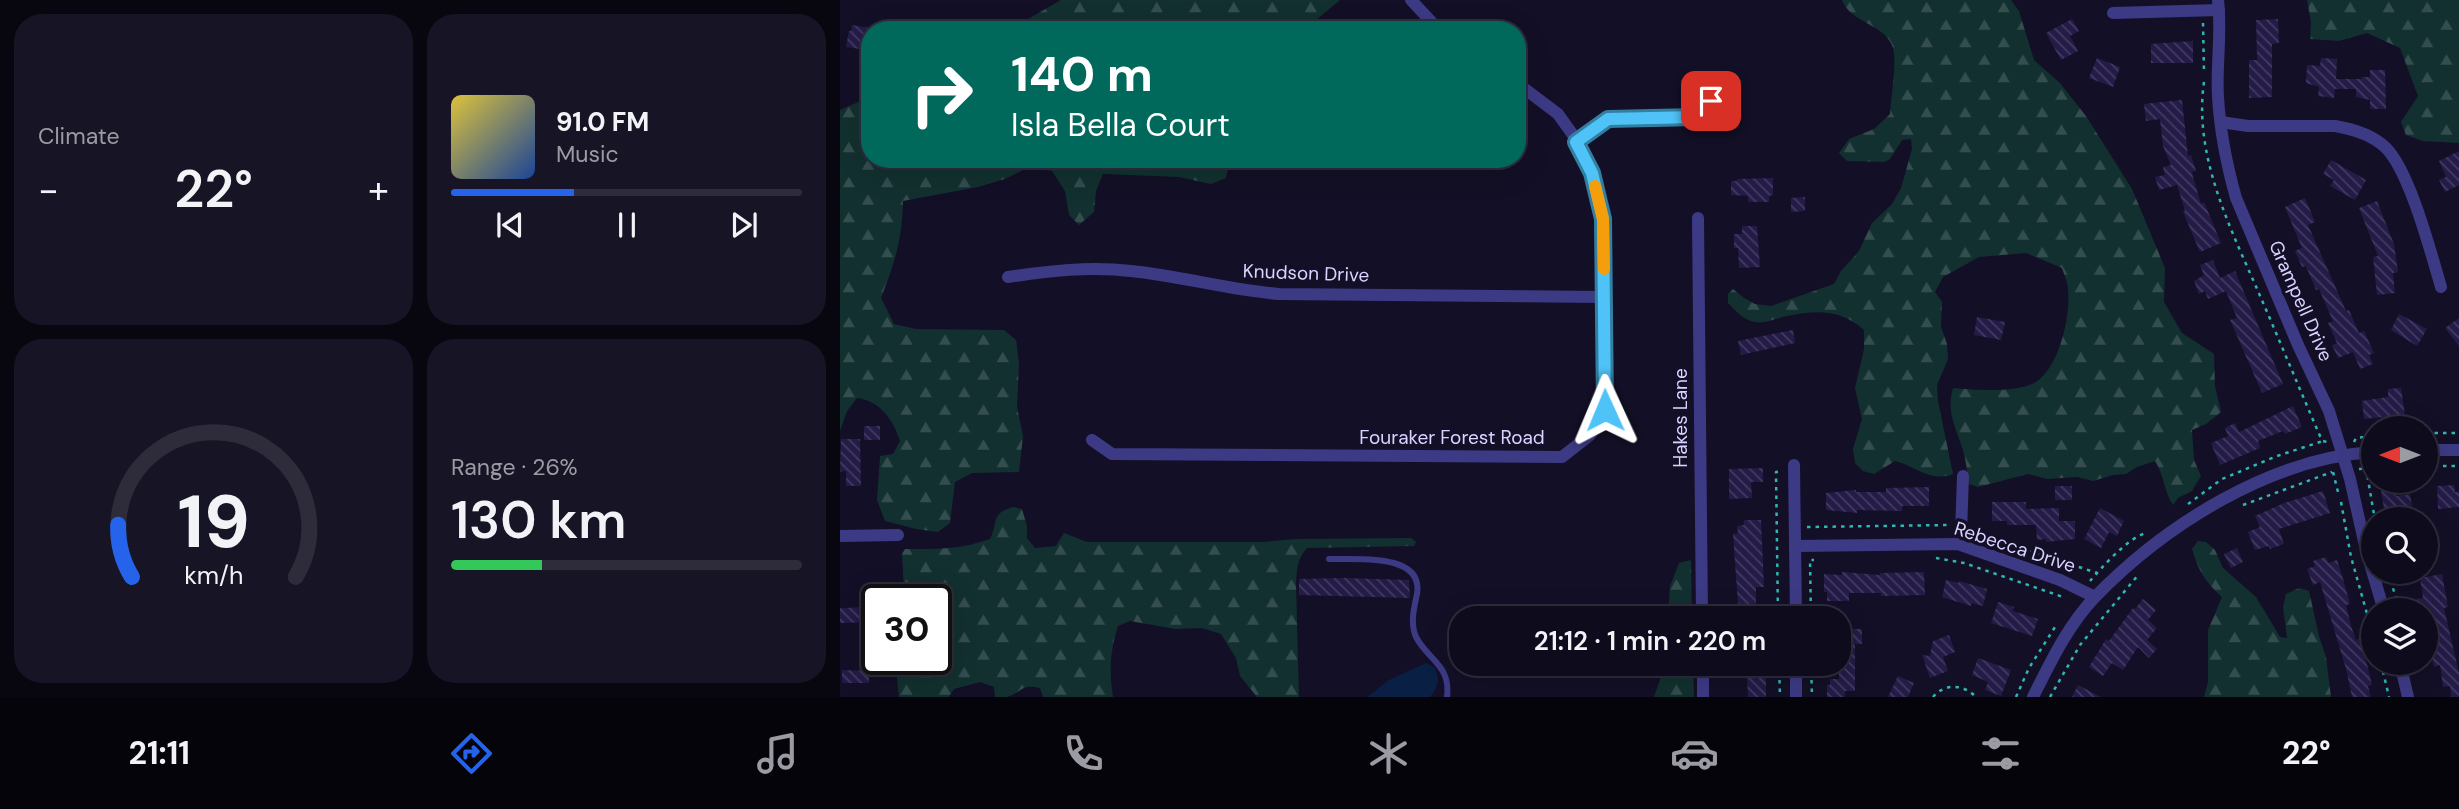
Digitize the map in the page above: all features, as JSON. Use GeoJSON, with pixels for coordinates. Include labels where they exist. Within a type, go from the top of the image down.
{"type":"FeatureCollection","features":[{"type":"Feature","properties":{"kind":"street"},"geometry":{"type":"LineString","coordinates":[[1411,0],[1431,21]]}},
{"type":"Feature","properties":{"kind":"street"},"geometry":{"type":"LineString","coordinates":[[2113,13],[2218,5]]}},
{"type":"Feature","properties":{"kind":"street","name":"Grampell Drive"},"geometry":{"type":"LineString","coordinates":[[2218,5],[2218,96],[2236,198],[2329,411],[2343,454],[2380,598]]}},
{"type":"Feature","properties":{"kind":"street","name":"Fouraker Forest Road"},"geometry":{"type":"LineString","coordinates":[[1092,440],[1112,454],[1562,457],[1590,435],[1605,410],[1603,219],[1592,173],[1576,142],[1558,114],[1526,90]]}},
{"type":"Feature","properties":{"kind":"street"},"geometry":{"type":"LineString","coordinates":[[1576,142],[1608,119],[1696,117],[1711,101]]}},
{"type":"Feature","properties":{"kind":"street"},"geometry":{"type":"LineString","coordinates":[[2221,122],[2335,126],[2348,128],[2375,139],[2391,153],[2404,177],[2441,287]]}},
{"type":"Feature","properties":{"kind":"street","name":"Hakes Lane"},"geometry":{"type":"LineString","coordinates":[[1698,218],[1702,606]]}},
{"type":"Feature","properties":{"kind":"street","name":"Knudson Drive"},"geometry":{"type":"LineString","coordinates":[[1008,277],[1057,270],[1130,270],[1243,291],[1279,294],[1604,297]]}},
{"type":"Feature","properties":{"kind":"street"},"geometry":{"type":"LineString","coordinates":[[2438,450],[2459,450]]}},
{"type":"Feature","properties":{"kind":"street"},"geometry":{"type":"LineString","coordinates":[[2033,697],[2066,635],[2095,597],[2139,556],[2222,499],[2292,470],[2343,454],[2361,453]]}},
{"type":"Feature","properties":{"kind":"street"},"geometry":{"type":"LineString","coordinates":[[1794,468],[1796,606]]}},
{"type":"Feature","properties":{"kind":"street"},"geometry":{"type":"LineString","coordinates":[[1958,544],[1961,533],[1963,476]]}},
{"type":"Feature","properties":{"kind":"street"},"geometry":{"type":"LineString","coordinates":[[840,536],[898,536]]}},
{"type":"Feature","properties":{"kind":"street","name":"Rebecca Drive"},"geometry":{"type":"LineString","coordinates":[[1795,546],[1958,544],[2060,580],[2095,597]]}},
{"type":"Feature","properties":{"kind":"street"},"geometry":{"type":"LineString","coordinates":[[2402,675],[2408,697]]}},
{"type":"Feature","properties":{"kind":"street"},"geometry":{"type":"LineString","coordinates":[[1703,676],[1703,697]]}},
{"type":"Feature","properties":{"kind":"street"},"geometry":{"type":"LineString","coordinates":[[1796,676],[1796,697]]}},
{"type":"Feature","properties":{"kind":"lane"},"geometry":{"type":"LineString","coordinates":[[1329,559],[1391,562],[1407,568],[1416,578],[1418,587],[1413,626],[1417,638],[1439,663],[1446,676],[1447,697]]}},
{"type":"Feature","properties":{"kind":"path"},"geometry":{"type":"LineString","coordinates":[[2438,433],[2459,433]]}},
{"type":"Feature","properties":{"kind":"path"},"geometry":{"type":"LineString","coordinates":[[2438,466],[2459,466]]}},
{"type":"Feature","properties":{"kind":"path"},"geometry":{"type":"LineString","coordinates":[[1778,606],[1776,472],[1794,468]]}},
{"type":"Feature","properties":{"kind":"path"},"geometry":{"type":"LineString","coordinates":[[2237,507],[2333,472],[2361,469]]}},
{"type":"Feature","properties":{"kind":"path"},"geometry":{"type":"LineString","coordinates":[[2333,472],[2363,598]]}},
{"type":"Feature","properties":{"kind":"path"},"geometry":{"type":"LineString","coordinates":[[1928,558],[1964,563],[2070,599]]}},
{"type":"Feature","properties":{"kind":"path"},"geometry":{"type":"LineString","coordinates":[[1811,606],[1810,560],[1824,559]]}},
{"type":"Feature","properties":{"kind":"path"},"geometry":{"type":"LineString","coordinates":[[2050,697],[2080,645],[2142,570]]}},
{"type":"Feature","properties":{"kind":"path"},"geometry":{"type":"LineString","coordinates":[[2384,675],[2389,697]]}},
{"type":"Feature","properties":{"kind":"path"},"geometry":{"type":"LineString","coordinates":[[1779,676],[1780,697]]}},
{"type":"Feature","properties":{"kind":"path"},"geometry":{"type":"LineString","coordinates":[[1811,676],[1812,697]]}},
{"type":"Feature","properties":{"kind":"path"},"geometry":{"type":"LineString","coordinates":[[1933,697],[1940,690],[1957,687],[1965,688],[1976,697]]}},
{"type":"Feature","properties":{"kind":"green space"},"geometry":{"type":"Polygon","coordinates":[[[1061,0],[1340,0],[1315,21],[1025,21],[1061,0]]]}},
{"type":"Feature","properties":{"kind":"green space"},"geometry":{"type":"Polygon","coordinates":[[[1842,0],[2011,0],[2019,11],[2034,60],[2060,83],[2086,116],[2132,189],[2165,268],[2164,302],[2182,333],[2214,354],[2215,386],[2221,412],[2206,424],[2192,430],[2194,460],[2201,476],[2192,491],[2178,498],[2173,505],[2155,461],[2126,474],[2093,481],[2077,477],[2047,479],[2028,474],[1978,487],[1969,484],[1964,454],[1951,412],[1953,388],[2017,388],[2034,383],[2043,376],[2057,354],[2065,327],[2068,289],[2062,268],[2026,253],[1979,257],[1943,277],[1935,292],[1942,302],[1941,327],[1947,344],[1948,359],[1937,385],[1953,474],[1945,476],[1930,475],[1895,461],[1874,474],[1863,471],[1855,463],[1853,449],[1862,419],[1855,388],[1864,349],[1864,330],[1846,318],[1818,312],[1755,322],[1743,317],[1728,303],[1728,294],[1733,289],[1755,304],[1771,306],[1834,284],[1841,271],[1859,251],[1872,223],[1892,204],[1901,188],[1912,149],[1911,139],[1902,140],[1890,159],[1885,162],[1847,161],[1839,153],[1849,139],[1874,129],[1890,114],[1894,62],[1893,48],[1889,40],[1876,28],[1852,14],[1842,0]]]}},
{"type":"Feature","properties":{"kind":"green space"},"geometry":{"type":"Polygon","coordinates":[[[2307,0],[2459,0],[2459,143],[2423,141],[2406,135],[2401,122],[2418,96],[2400,48],[2367,33],[2339,41],[2310,39],[2311,22],[2307,0]]]}},
{"type":"Feature","properties":{"kind":"green space"},"geometry":{"type":"Polygon","coordinates":[[[861,101],[861,168],[1027,168],[1005,179],[978,187],[903,201],[897,251],[881,298],[894,324],[916,329],[1004,330],[1016,340],[1019,364],[1017,407],[1023,436],[1019,472],[972,473],[955,482],[950,523],[938,532],[885,521],[877,500],[880,456],[893,454],[900,441],[894,425],[884,412],[872,403],[857,398],[847,411],[840,431],[840,110],[861,101]]]}},
{"type":"Feature","properties":{"kind":"green space"},"geometry":{"type":"Polygon","coordinates":[[[1035,168],[1228,168],[1226,178],[1211,184],[1179,177],[1103,174],[1096,191],[1094,212],[1079,225],[1069,215],[1065,191],[1052,171],[1035,168]]]}},
{"type":"Feature","properties":{"kind":"green space"},"geometry":{"type":"Polygon","coordinates":[[[1013,507],[1022,509],[1027,538],[1035,548],[1056,546],[1064,533],[1087,542],[1262,542],[1411,538],[1416,542],[1414,546],[1307,548],[1298,564],[1296,583],[1299,697],[1257,697],[1240,676],[1236,658],[1221,634],[1202,628],[1175,629],[1130,621],[1118,626],[1113,644],[1113,697],[1043,697],[1040,688],[1029,687],[1007,697],[995,697],[994,687],[980,682],[954,689],[949,697],[899,697],[897,675],[952,675],[952,584],[904,584],[902,554],[905,549],[958,547],[990,539],[998,515],[1013,507]]]}},
{"type":"Feature","properties":{"kind":"green space"},"geometry":{"type":"Polygon","coordinates":[[[2198,541],[2206,542],[2215,550],[2223,568],[2256,597],[2280,637],[2287,638],[2283,607],[2286,594],[2299,588],[2309,591],[2326,657],[2331,697],[2204,697],[2208,682],[2208,630],[2222,597],[2203,576],[2197,563],[2192,549],[2198,541]]]}},
{"type":"Feature","properties":{"kind":"green space"},"geometry":{"type":"Polygon","coordinates":[[[1691,560],[1692,606],[1669,606],[1670,586],[1679,563],[1691,560]]]}},
{"type":"Feature","properties":{"kind":"green space"},"geometry":{"type":"Polygon","coordinates":[[[1661,676],[1693,676],[1694,697],[1654,697],[1661,676]]]}},
{"type":"Feature","properties":{"kind":"water"},"geometry":{"type":"Polygon","coordinates":[[[1426,663],[1434,667],[1438,679],[1430,697],[1367,697],[1389,680],[1426,663]]]}},
{"type":"Feature","properties":{"kind":"building"},"geometry":{"type":"Polygon","coordinates":[[[2072,19],[2079,31],[2070,36],[2078,51],[2061,60],[2046,33],[2072,19]]]}},
{"type":"Feature","properties":{"kind":"building"},"geometry":{"type":"Polygon","coordinates":[[[2278,19],[2279,43],[2272,44],[2272,97],[2249,98],[2249,60],[2257,60],[2256,20],[2278,19]]]}},
{"type":"Feature","properties":{"kind":"building"},"geometry":{"type":"Polygon","coordinates":[[[852,25],[861,26],[861,49],[846,47],[852,25]]]}},
{"type":"Feature","properties":{"kind":"building"},"geometry":{"type":"Polygon","coordinates":[[[2193,41],[2193,63],[2151,63],[2151,44],[2193,41]]]}},
{"type":"Feature","properties":{"kind":"building"},"geometry":{"type":"Polygon","coordinates":[[[2097,58],[2120,67],[2113,87],[2089,78],[2097,58]]]}},
{"type":"Feature","properties":{"kind":"building"},"geometry":{"type":"Polygon","coordinates":[[[2321,58],[2337,59],[2336,79],[2362,79],[2370,77],[2370,70],[2385,70],[2386,109],[2370,109],[2370,100],[2356,97],[2356,89],[2335,89],[2334,98],[2318,96],[2319,87],[2306,83],[2307,65],[2320,66],[2321,58]]]}},
{"type":"Feature","properties":{"kind":"building"},"geometry":{"type":"Polygon","coordinates":[[[2182,100],[2188,156],[2191,155],[2196,171],[2192,172],[2193,177],[2201,204],[2204,202],[2221,243],[2200,252],[2183,212],[2185,211],[2177,185],[2159,190],[2155,177],[2165,175],[2163,167],[2171,165],[2163,146],[2160,119],[2146,121],[2144,104],[2182,100]]]}},
{"type":"Feature","properties":{"kind":"building"},"geometry":{"type":"Polygon","coordinates":[[[2459,151],[2459,185],[2445,192],[2439,180],[2446,177],[2439,161],[2459,151]]]}},
{"type":"Feature","properties":{"kind":"building"},"geometry":{"type":"Polygon","coordinates":[[[2331,160],[2366,180],[2355,200],[2330,186],[2334,180],[2323,174],[2331,160]]]}},
{"type":"Feature","properties":{"kind":"building"},"geometry":{"type":"Polygon","coordinates":[[[1773,178],[1773,195],[1769,196],[1769,202],[1748,202],[1748,196],[1731,195],[1731,181],[1773,178]]]}},
{"type":"Feature","properties":{"kind":"building"},"geometry":{"type":"Polygon","coordinates":[[[1805,197],[1805,211],[1791,212],[1791,198],[1805,197]]]}},
{"type":"Feature","properties":{"kind":"building"},"geometry":{"type":"Polygon","coordinates":[[[2305,198],[2315,222],[2308,225],[2346,311],[2349,310],[2359,333],[2364,331],[2374,353],[2369,355],[2373,364],[2360,369],[2353,352],[2338,358],[2332,345],[2337,343],[2328,323],[2333,321],[2319,289],[2316,290],[2306,266],[2302,267],[2295,251],[2302,248],[2285,207],[2305,198]]]}},
{"type":"Feature","properties":{"kind":"building"},"geometry":{"type":"Polygon","coordinates":[[[2377,201],[2394,244],[2398,272],[2393,273],[2395,293],[2377,295],[2373,257],[2378,256],[2359,208],[2377,201]]]}},
{"type":"Feature","properties":{"kind":"building"},"geometry":{"type":"Polygon","coordinates":[[[1742,226],[1757,226],[1760,267],[1739,268],[1734,234],[1742,234],[1742,226]]]}},
{"type":"Feature","properties":{"kind":"building"},"geometry":{"type":"Polygon","coordinates":[[[2213,260],[2220,278],[2235,271],[2283,384],[2262,393],[2230,320],[2237,318],[2226,291],[2208,299],[2205,291],[2199,294],[2194,281],[2204,275],[2200,265],[2213,260]]]}},
{"type":"Feature","properties":{"kind":"building"},"geometry":{"type":"Polygon","coordinates":[[[2399,314],[2427,329],[2417,346],[2391,330],[2399,314]]]}},
{"type":"Feature","properties":{"kind":"building"},"geometry":{"type":"Polygon","coordinates":[[[1977,317],[2005,322],[2001,340],[1974,335],[1977,317]]]}},
{"type":"Feature","properties":{"kind":"building"},"geometry":{"type":"Polygon","coordinates":[[[2459,318],[2459,346],[2445,328],[2459,318]]]}},
{"type":"Feature","properties":{"kind":"building"},"geometry":{"type":"Polygon","coordinates":[[[1793,330],[1795,343],[1741,355],[1738,341],[1793,330]]]}},
{"type":"Feature","properties":{"kind":"building"},"geometry":{"type":"Polygon","coordinates":[[[2401,388],[2405,415],[2364,416],[2362,401],[2388,397],[2388,389],[2401,388]]]}},
{"type":"Feature","properties":{"kind":"building"},"geometry":{"type":"Polygon","coordinates":[[[2293,406],[2302,427],[2258,441],[2260,448],[2220,465],[2211,443],[2228,436],[2225,428],[2235,423],[2239,432],[2293,406]]]}},
{"type":"Feature","properties":{"kind":"building"},"geometry":{"type":"Polygon","coordinates":[[[864,426],[880,426],[880,440],[864,440],[864,426]]]}},
{"type":"Feature","properties":{"kind":"building"},"geometry":{"type":"Polygon","coordinates":[[[841,439],[860,439],[861,486],[846,486],[846,471],[840,472],[841,439]]]}},
{"type":"Feature","properties":{"kind":"building"},"geometry":{"type":"Polygon","coordinates":[[[1763,468],[1763,482],[1751,482],[1752,498],[1729,499],[1729,469],[1763,468]]]}},
{"type":"Feature","properties":{"kind":"building"},"geometry":{"type":"Polygon","coordinates":[[[2454,485],[2455,492],[2459,492],[2459,507],[2438,509],[2438,486],[2454,485]]]}},
{"type":"Feature","properties":{"kind":"building"},"geometry":{"type":"Polygon","coordinates":[[[2055,486],[2072,486],[2072,500],[2055,500],[2055,486]]]}},
{"type":"Feature","properties":{"kind":"building"},"geometry":{"type":"Polygon","coordinates":[[[1929,487],[1929,506],[1902,506],[1902,511],[1857,510],[1857,513],[1826,510],[1826,493],[1856,490],[1886,492],[1886,488],[1929,487]]]}},
{"type":"Feature","properties":{"kind":"building"},"geometry":{"type":"Polygon","coordinates":[[[2323,491],[2330,513],[2279,529],[2284,544],[2255,550],[2248,532],[2260,527],[2255,516],[2284,503],[2323,491]]]}},
{"type":"Feature","properties":{"kind":"building"},"geometry":{"type":"Polygon","coordinates":[[[2382,494],[2410,494],[2412,507],[2384,507],[2382,494]]]}},
{"type":"Feature","properties":{"kind":"building"},"geometry":{"type":"Polygon","coordinates":[[[1992,502],[2026,502],[2026,509],[2059,508],[2059,521],[2075,521],[2075,539],[2046,542],[2046,539],[2037,540],[2036,525],[2007,525],[2007,521],[1992,521],[1992,502]]]}},
{"type":"Feature","properties":{"kind":"building"},"geometry":{"type":"Polygon","coordinates":[[[2100,508],[2124,521],[2117,536],[2109,532],[2101,548],[2084,539],[2100,508]]]}},
{"type":"Feature","properties":{"kind":"building"},"geometry":{"type":"Polygon","coordinates":[[[1744,520],[1761,520],[1764,587],[1756,587],[1756,605],[1738,605],[1733,534],[1738,533],[1737,526],[1744,525],[1744,520]]]}},
{"type":"Feature","properties":{"kind":"building"},"geometry":{"type":"Polygon","coordinates":[[[2237,548],[2243,562],[2231,568],[2224,554],[2237,548]]]}},
{"type":"Feature","properties":{"kind":"building"},"geometry":{"type":"Polygon","coordinates":[[[2326,557],[2328,563],[2337,560],[2350,604],[2346,605],[2351,626],[2356,640],[2360,638],[2361,642],[2361,675],[2369,675],[2372,685],[2368,686],[2371,697],[2352,697],[2320,582],[2313,585],[2307,569],[2315,566],[2313,561],[2326,557]]]}},
{"type":"Feature","properties":{"kind":"building"},"geometry":{"type":"Polygon","coordinates":[[[1842,572],[1880,575],[1924,572],[1925,595],[1881,596],[1881,593],[1849,593],[1849,601],[1827,601],[1824,574],[1842,575],[1842,572]]]}},
{"type":"Feature","properties":{"kind":"building"},"geometry":{"type":"Polygon","coordinates":[[[2442,574],[2448,607],[2444,608],[2459,673],[2459,697],[2451,697],[2450,686],[2443,687],[2440,665],[2438,666],[2438,598],[2423,598],[2421,584],[2438,584],[2438,575],[2442,574]]]}},
{"type":"Feature","properties":{"kind":"building"},"geometry":{"type":"Polygon","coordinates":[[[1299,579],[1409,580],[1410,598],[1299,595],[1299,579]]]}},
{"type":"Feature","properties":{"kind":"building"},"geometry":{"type":"Polygon","coordinates":[[[1946,580],[1987,589],[1983,606],[1972,603],[1971,606],[1942,597],[1946,580]]]}},
{"type":"Feature","properties":{"kind":"building"},"geometry":{"type":"Polygon","coordinates":[[[2143,599],[2156,610],[2148,620],[2157,628],[2147,640],[2157,649],[2149,658],[2138,647],[2123,670],[2112,663],[2103,676],[2089,667],[2106,639],[2109,641],[2133,608],[2143,599]]]}},
{"type":"Feature","properties":{"kind":"building"},"geometry":{"type":"Polygon","coordinates":[[[1998,602],[2014,607],[2013,611],[2038,619],[2032,636],[1991,623],[1998,602]]]}},
{"type":"Feature","properties":{"kind":"building"},"geometry":{"type":"Polygon","coordinates":[[[861,607],[861,622],[840,623],[840,608],[861,607]]]}},
{"type":"Feature","properties":{"kind":"building"},"geometry":{"type":"Polygon","coordinates":[[[1851,629],[1862,629],[1862,644],[1855,644],[1855,691],[1845,691],[1845,697],[1827,697],[1830,679],[1839,679],[1839,676],[1851,676],[1851,629]]]}},
{"type":"Feature","properties":{"kind":"building"},"geometry":{"type":"Polygon","coordinates":[[[1949,635],[1955,652],[1943,657],[1948,671],[1930,678],[1922,655],[1930,656],[1933,641],[1949,635]]]}},
{"type":"Feature","properties":{"kind":"building"},"geometry":{"type":"Polygon","coordinates":[[[1978,658],[2011,670],[2001,696],[1985,690],[1988,682],[1972,675],[1978,658]]]}},
{"type":"Feature","properties":{"kind":"building"},"geometry":{"type":"Polygon","coordinates":[[[842,670],[861,671],[861,675],[869,675],[869,683],[842,683],[842,670]]]}},
{"type":"Feature","properties":{"kind":"building"},"geometry":{"type":"Polygon","coordinates":[[[1766,676],[1766,697],[1748,697],[1747,678],[1766,676]]]}},
{"type":"Feature","properties":{"kind":"building"},"geometry":{"type":"Polygon","coordinates":[[[1898,676],[1914,683],[1908,697],[1888,697],[1898,676]]]}},
{"type":"Feature","properties":{"kind":"building"},"geometry":{"type":"Polygon","coordinates":[[[2078,685],[2101,697],[2072,697],[2078,685]]]}},
{"type":"Feature","properties":{"kind":"slow traffic"},"geometry":{"type":"LineString","coordinates":[[1595,186],[1603,219],[1604,269]]}},
{"type":"Feature","properties":{"kind":"route"},"geometry":{"type":"LineString","coordinates":[[1605,410],[1603,219],[1592,173],[1576,142],[1608,119],[1696,117],[1711,101]]}}]}
